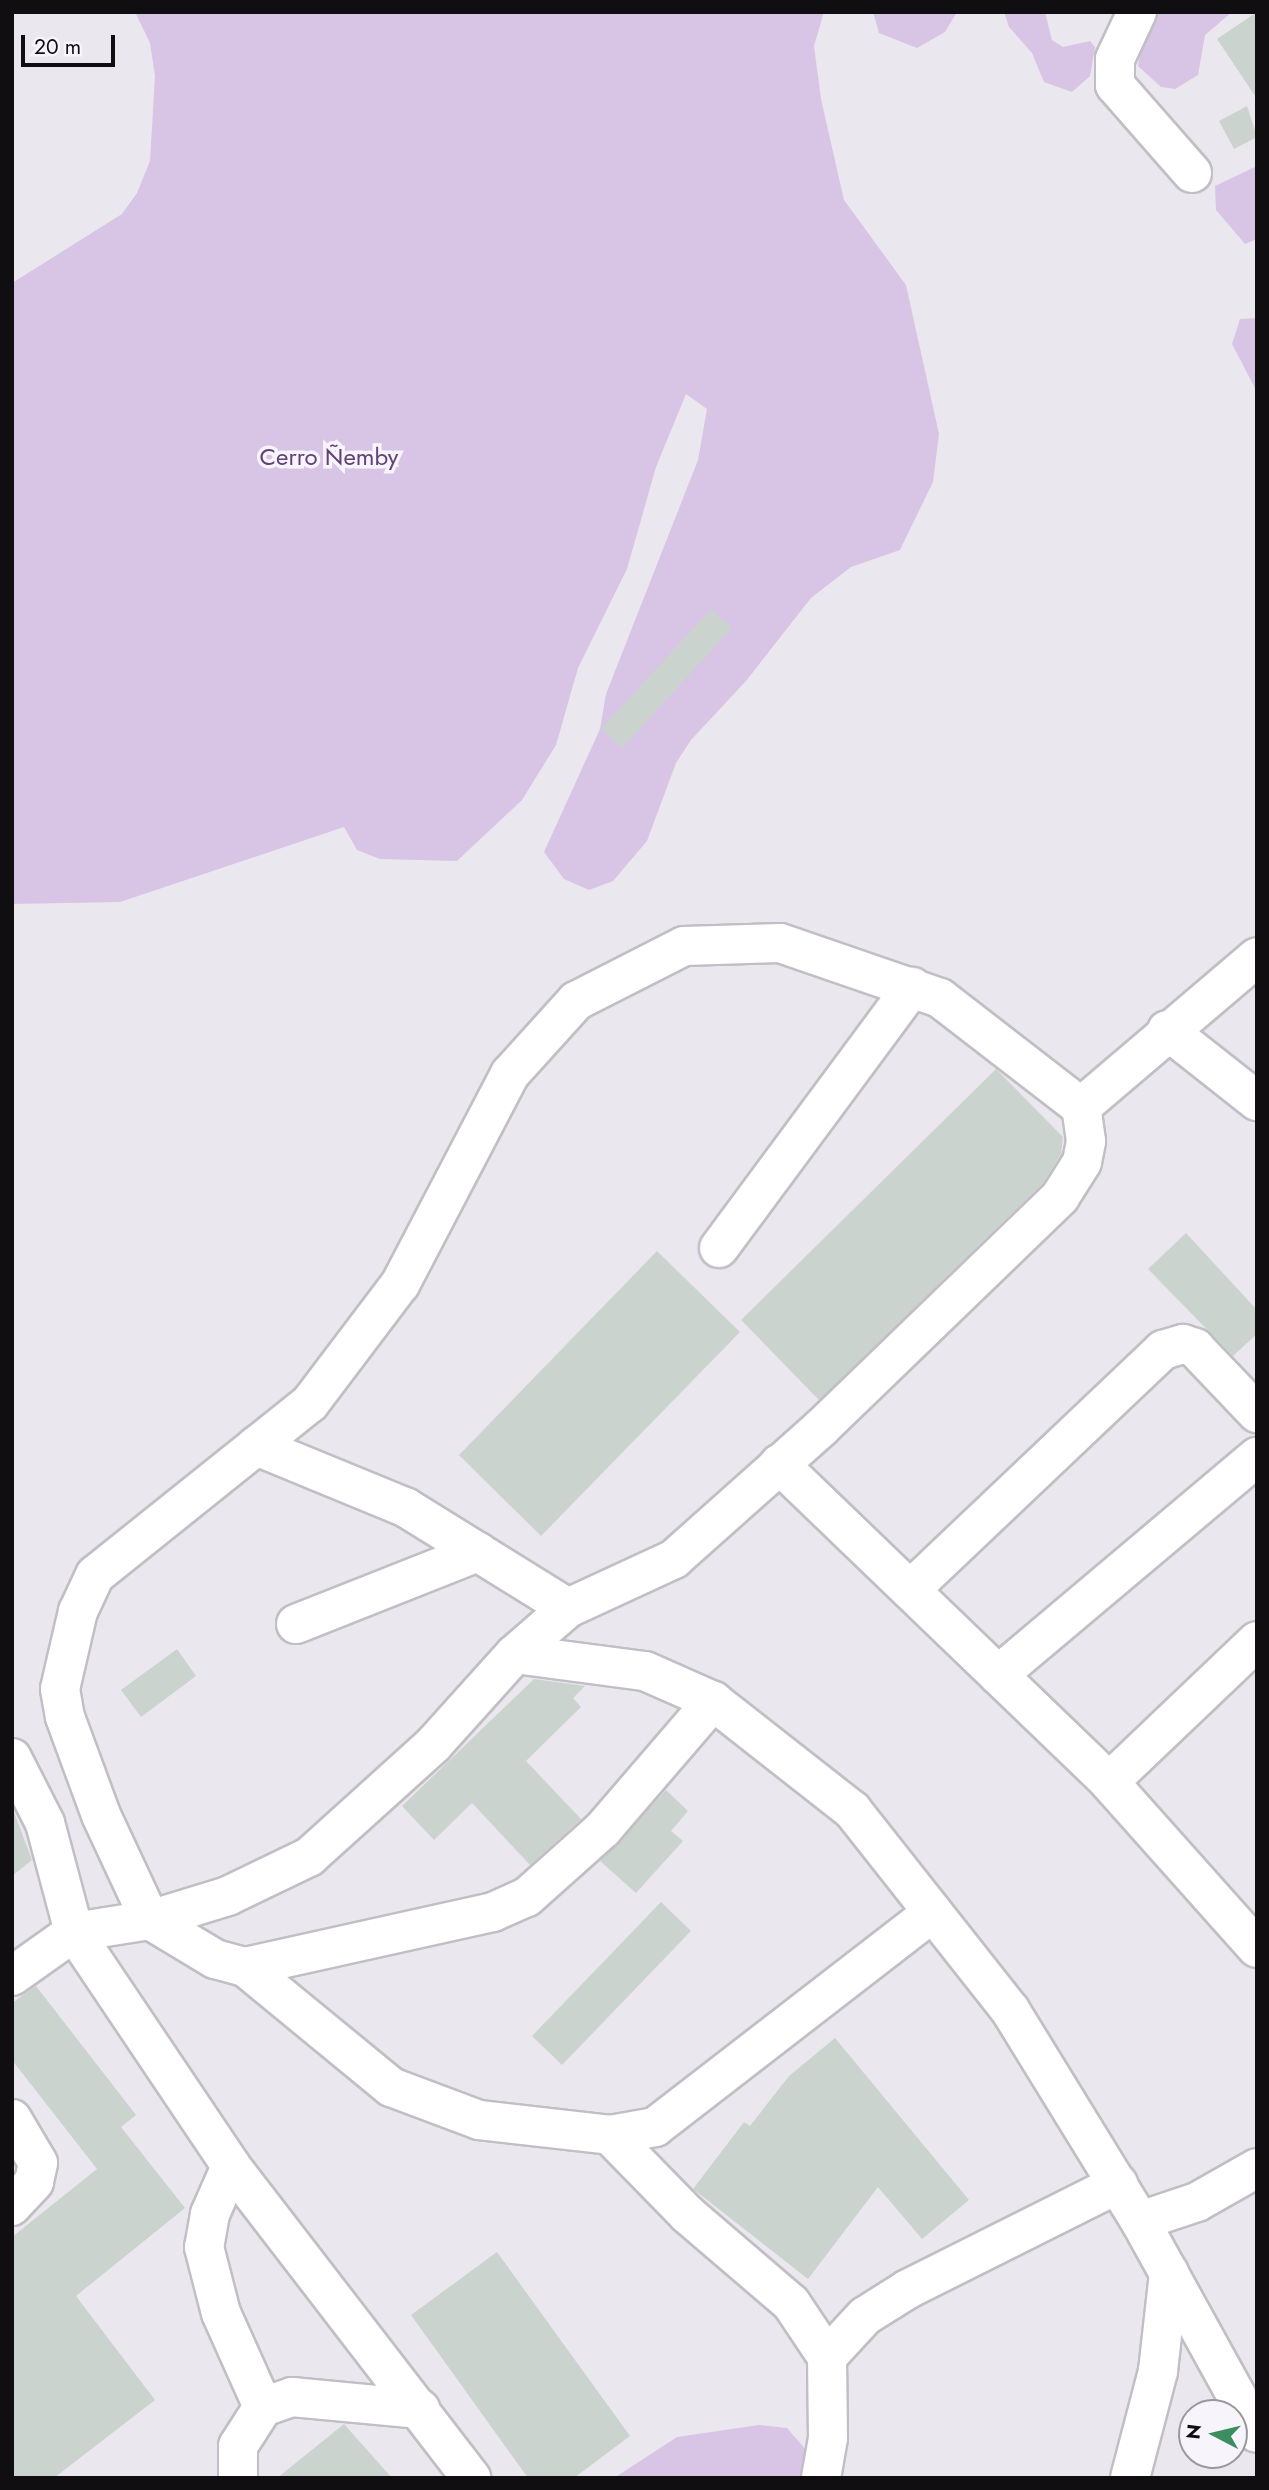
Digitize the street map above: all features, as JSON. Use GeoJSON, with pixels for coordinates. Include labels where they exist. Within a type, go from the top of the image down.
{"type":"FeatureCollection","features":[{"type":"Feature","properties":{"kind":"street"},"geometry":{"type":"LineString","coordinates":[[1137,12],[1115,59],[1115,85],[1192,173]]}},
{"type":"Feature","properties":{"kind":"street"},"geometry":{"type":"LineString","coordinates":[[12,1976],[74,1932],[149,1920],[228,1896],[309,1857],[433,1745],[514,1654],[568,1608],[674,1559],[779,1464],[1060,1197],[1082,1162],[1086,1141],[1081,1107],[940,998],[780,943],[684,946],[576,1001],[510,1074],[400,1284],[310,1403],[95,1575],[65,1653],[60,1689],[65,1717],[149,1920],[215,1959],[245,1967],[391,2087],[479,2120],[610,2134],[655,2127],[933,1912]]}},
{"type":"Feature","properties":{"kind":"street"},"geometry":{"type":"LineString","coordinates":[[1081,1107],[1257,957]]}},
{"type":"Feature","properties":{"kind":"street"},"geometry":{"type":"LineString","coordinates":[[719,1248],[912,987]]}},
{"type":"Feature","properties":{"kind":"street"},"geometry":{"type":"LineString","coordinates":[[1167,1031],[1257,1101]]}},
{"type":"Feature","properties":{"kind":"street"},"geometry":{"type":"LineString","coordinates":[[910,1590],[1163,1350],[1182,1344],[1195,1348],[1257,1413]]}},
{"type":"Feature","properties":{"kind":"street"},"geometry":{"type":"LineString","coordinates":[[256,1446],[405,1507],[568,1608]]}},
{"type":"Feature","properties":{"kind":"street"},"geometry":{"type":"LineString","coordinates":[[998,1675],[1257,1457]]}},
{"type":"Feature","properties":{"kind":"street"},"geometry":{"type":"LineString","coordinates":[[779,1464],[1109,1782],[1257,1948]]}},
{"type":"Feature","properties":{"kind":"street"},"geometry":{"type":"LineString","coordinates":[[296,1624],[478,1552]]}},
{"type":"Feature","properties":{"kind":"street"},"geometry":{"type":"LineString","coordinates":[[1109,1782],[1257,1641]]}},
{"type":"Feature","properties":{"kind":"street"},"geometry":{"type":"LineString","coordinates":[[514,1654],[645,1671],[713,1701],[852,1810],[1010,2010],[1140,2221],[1257,2433]]}},
{"type":"Feature","properties":{"kind":"street"},"geometry":{"type":"LineString","coordinates":[[245,1967],[493,1912],[527,1897],[603,1829],[713,1701]]}},
{"type":"Feature","properties":{"kind":"street"},"geometry":{"type":"LineString","coordinates":[[12,1758],[45,1823],[74,1932],[231,2166],[420,2409],[452,2468]]}},
{"type":"Feature","properties":{"kind":"street"},"geometry":{"type":"LineString","coordinates":[[12,2119],[38,2163],[34,2182],[12,2206]]}},
{"type":"Feature","properties":{"kind":"street"},"geometry":{"type":"LineString","coordinates":[[610,2134],[687,2214],[791,2303],[827,2357],[828,2438],[821,2478]]}},
{"type":"Feature","properties":{"kind":"street"},"geometry":{"type":"LineString","coordinates":[[231,2166],[210,2214],[204,2247],[221,2313],[263,2407]]}},
{"type":"Feature","properties":{"kind":"street"},"geometry":{"type":"LineString","coordinates":[[1140,2221],[1197,2202],[1257,2168]]}},
{"type":"Feature","properties":{"kind":"street"},"geometry":{"type":"LineString","coordinates":[[827,2357],[865,2316],[908,2289],[1118,2184]]}},
{"type":"Feature","properties":{"kind":"street"},"geometry":{"type":"LineString","coordinates":[[1130,2478],[1158,2371],[1169,2273]]}},
{"type":"Feature","properties":{"kind":"street"},"geometry":{"type":"LineString","coordinates":[[238,2478],[238,2445],[263,2407],[292,2397],[420,2409]]}},
{"type":"Feature","properties":{"kind":"green space","name":"Cerro Ñemby"},"geometry":{"type":"Polygon","coordinates":[[[135,12],[824,12],[814,46],[821,99],[844,200],[906,285],[939,434],[933,482],[900,550],[851,567],[811,598],[746,681],[691,740],[676,763],[647,841],[613,881],[589,890],[564,879],[544,852],[600,729],[606,694],[698,460],[707,409],[686,394],[656,467],[627,569],[578,668],[556,745],[522,800],[457,861],[380,859],[357,850],[344,827],[120,902],[12,904],[12,283],[122,214],[137,193],[150,161],[155,76],[150,43],[135,12]]]}},
{"type":"Feature","properties":{"kind":"green space"},"geometry":{"type":"Polygon","coordinates":[[[873,12],[957,12],[945,32],[917,48],[879,33],[873,12]]]}},
{"type":"Feature","properties":{"kind":"green space"},"geometry":{"type":"Polygon","coordinates":[[[1004,12],[1045,12],[1052,40],[1063,47],[1090,41],[1095,47],[1090,76],[1072,92],[1044,82],[1032,53],[1009,27],[1004,12]]]}},
{"type":"Feature","properties":{"kind":"green space"},"geometry":{"type":"Polygon","coordinates":[[[1156,12],[1232,12],[1205,35],[1198,75],[1175,89],[1161,87],[1138,66],[1146,23],[1156,12]]]}},
{"type":"Feature","properties":{"kind":"green space"},"geometry":{"type":"Polygon","coordinates":[[[1257,166],[1257,239],[1245,244],[1216,210],[1215,186],[1257,166]]]}},
{"type":"Feature","properties":{"kind":"green space"},"geometry":{"type":"Polygon","coordinates":[[[1257,318],[1257,392],[1232,344],[1240,319],[1257,318]]]}},
{"type":"Feature","properties":{"kind":"green space"},"geometry":{"type":"Polygon","coordinates":[[[759,2425],[787,2428],[806,2450],[810,2478],[614,2478],[677,2437],[759,2425]]]}},
{"type":"Feature","properties":{"kind":"building"},"geometry":{"type":"Polygon","coordinates":[[[1257,12],[1257,99],[1217,39],[1257,12]]]}},
{"type":"Feature","properties":{"kind":"building"},"geometry":{"type":"Polygon","coordinates":[[[1247,106],[1257,137],[1234,149],[1219,121],[1247,106]]]}},
{"type":"Feature","properties":{"kind":"building"},"geometry":{"type":"Polygon","coordinates":[[[711,609],[732,628],[622,748],[601,729],[711,609]]]}},
{"type":"Feature","properties":{"kind":"building"},"geometry":{"type":"Polygon","coordinates":[[[996,1069],[1063,1137],[1061,1154],[1043,1183],[819,1400],[741,1320],[996,1069]]]}},
{"type":"Feature","properties":{"kind":"building"},"geometry":{"type":"Polygon","coordinates":[[[1186,1233],[1257,1310],[1257,1334],[1233,1356],[1148,1269],[1186,1233]]]}},
{"type":"Feature","properties":{"kind":"building"},"geometry":{"type":"Polygon","coordinates":[[[657,1251],[740,1332],[541,1536],[459,1455],[657,1251]]]}},
{"type":"Feature","properties":{"kind":"building"},"geometry":{"type":"Polygon","coordinates":[[[177,1649],[196,1676],[141,1717],[121,1690],[177,1649]]]}},
{"type":"Feature","properties":{"kind":"building"},"geometry":{"type":"Polygon","coordinates":[[[534,1679],[585,1686],[573,1698],[581,1707],[526,1761],[581,1819],[530,1865],[472,1803],[434,1840],[402,1806],[534,1679]]]}},
{"type":"Feature","properties":{"kind":"building"},"geometry":{"type":"Polygon","coordinates":[[[666,1790],[688,1811],[671,1831],[683,1841],[636,1893],[600,1861],[666,1790]]]}},
{"type":"Feature","properties":{"kind":"building"},"geometry":{"type":"Polygon","coordinates":[[[12,1807],[32,1860],[12,1876],[12,1807]]]}},
{"type":"Feature","properties":{"kind":"building"},"geometry":{"type":"Polygon","coordinates":[[[661,1902],[691,1931],[562,2065],[532,2036],[661,1902]]]}},
{"type":"Feature","properties":{"kind":"building"},"geometry":{"type":"Polygon","coordinates":[[[36,1986],[136,2115],[121,2127],[185,2208],[76,2296],[155,2400],[54,2478],[12,2478],[12,2237],[97,2169],[12,2060],[12,2003],[36,1986]]]}},
{"type":"Feature","properties":{"kind":"building"},"geometry":{"type":"Polygon","coordinates":[[[835,2038],[969,2200],[922,2239],[878,2187],[808,2279],[693,2189],[744,2122],[750,2126],[789,2076],[835,2038]]]}},
{"type":"Feature","properties":{"kind":"building"},"geometry":{"type":"Polygon","coordinates":[[[497,2252],[630,2436],[574,2478],[528,2478],[411,2315],[497,2252]]]}},
{"type":"Feature","properties":{"kind":"building"},"geometry":{"type":"Polygon","coordinates":[[[344,2424],[392,2478],[277,2478],[344,2424]]]}}]}
